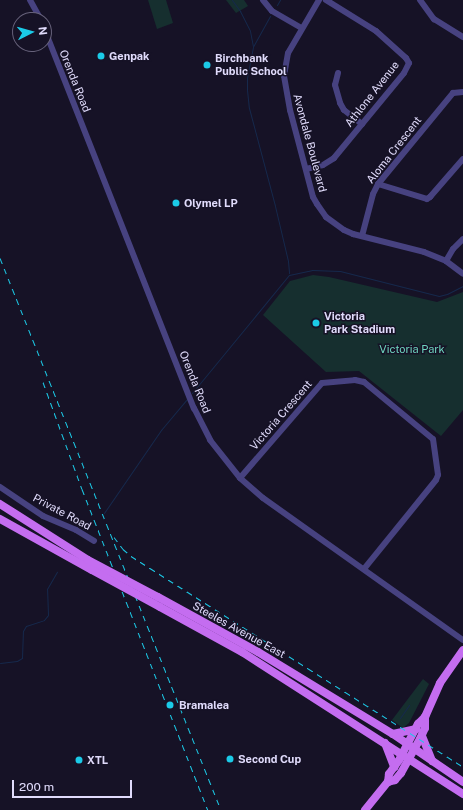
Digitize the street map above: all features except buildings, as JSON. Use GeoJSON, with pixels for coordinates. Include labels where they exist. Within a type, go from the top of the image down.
{"type":"FeatureCollection","features":[{"type":"Feature","properties":{"kind":"main road","name":"Steeles Avenue East"},"geometry":{"type":"LineString","coordinates":[[0,504],[88,560],[158,597],[393,734],[463,782]]}},
{"type":"Feature","properties":{"kind":"main road","name":"Steeles Avenue East"},"geometry":{"type":"LineString","coordinates":[[0,519],[160,607],[244,648],[420,767],[463,794]]}},
{"type":"Feature","properties":{"kind":"main road"},"geometry":{"type":"LineString","coordinates":[[388,782],[395,780],[401,773],[416,729],[425,717],[440,683],[463,650]]}},
{"type":"Feature","properties":{"kind":"main road"},"geometry":{"type":"LineString","coordinates":[[411,747],[422,736],[425,728],[425,717]]}},
{"type":"Feature","properties":{"kind":"main road"},"geometry":{"type":"LineString","coordinates":[[393,734],[416,729]]}},
{"type":"Feature","properties":{"kind":"main road"},"geometry":{"type":"LineString","coordinates":[[422,736],[432,761]]}},
{"type":"Feature","properties":{"kind":"main road"},"geometry":{"type":"LineString","coordinates":[[385,743],[394,767]]}},
{"type":"Feature","properties":{"kind":"main road"},"geometry":{"type":"LineString","coordinates":[[365,810],[388,782],[389,774],[394,767],[406,757]]}},
{"type":"Feature","properties":{"kind":"main road"},"geometry":{"type":"LineString","coordinates":[[401,773],[420,767]]}},
{"type":"Feature","properties":{"kind":"street"},"geometry":{"type":"LineString","coordinates":[[30,0],[37,12]]}},
{"type":"Feature","properties":{"kind":"street"},"geometry":{"type":"LineString","coordinates":[[263,0],[272,10],[302,28]]}},
{"type":"Feature","properties":{"kind":"street","name":"Avondale Boulevard"},"geometry":{"type":"LineString","coordinates":[[319,0],[288,53],[284,84],[313,197],[326,218],[344,230],[418,250],[446,261],[463,274]]}},
{"type":"Feature","properties":{"kind":"street","name":"Athlone Avenue"},"geometry":{"type":"LineString","coordinates":[[306,169],[329,162],[404,73],[409,64],[408,60],[376,31],[326,0]]}},
{"type":"Feature","properties":{"kind":"street"},"geometry":{"type":"LineString","coordinates":[[420,0],[434,19],[463,37]]}},
{"type":"Feature","properties":{"kind":"street","name":"Orenda Road"},"geometry":{"type":"LineString","coordinates":[[52,48],[186,390],[210,440],[240,478],[263,498],[463,640]]}},
{"type":"Feature","properties":{"kind":"street"},"geometry":{"type":"LineString","coordinates":[[338,73],[335,85],[340,104],[344,110],[362,124]]}},
{"type":"Feature","properties":{"kind":"street","name":"Aloma Crescent"},"geometry":{"type":"LineString","coordinates":[[362,236],[373,194],[378,184],[453,93],[463,92]]}},
{"type":"Feature","properties":{"kind":"street"},"geometry":{"type":"LineString","coordinates":[[378,184],[427,198],[430,197],[463,159]]}},
{"type":"Feature","properties":{"kind":"street"},"geometry":{"type":"LineString","coordinates":[[446,261],[452,249],[463,239]]}},
{"type":"Feature","properties":{"kind":"street","name":"Victoria Crescent"},"geometry":{"type":"LineString","coordinates":[[240,478],[322,383],[355,380],[364,382],[433,439],[438,475],[436,480],[364,569]]}},
{"type":"Feature","properties":{"kind":"street","name":"Private Road"},"geometry":{"type":"LineString","coordinates":[[0,487],[43,516],[76,530],[94,541]]}},
{"type":"Feature","properties":{"kind":"green space"},"geometry":{"type":"Polygon","coordinates":[[[148,0],[166,0],[173,23],[157,29],[148,0]]]}},
{"type":"Feature","properties":{"kind":"green space"},"geometry":{"type":"Polygon","coordinates":[[[226,0],[244,0],[248,6],[236,13],[226,0]]]}},
{"type":"Feature","properties":{"kind":"green space","name":"Victoria Park"},"geometry":{"type":"Polygon","coordinates":[[[313,275],[329,277],[437,302],[463,292],[463,410],[441,436],[359,371],[326,372],[263,315],[290,281],[313,275]]]}},
{"type":"Feature","properties":{"kind":"green space"},"geometry":{"type":"Polygon","coordinates":[[[423,679],[429,684],[409,723],[403,728],[392,720],[423,679]]]}},
{"type":"Feature","properties":{"kind":"waterway"},"geometry":{"type":"LineString","coordinates":[[232,0],[240,11],[250,31],[253,46]]}},
{"type":"Feature","properties":{"kind":"waterway"},"geometry":{"type":"LineString","coordinates":[[277,5],[280,0]]}},
{"type":"Feature","properties":{"kind":"waterway"},"geometry":{"type":"LineString","coordinates":[[270,16],[253,47],[247,78],[247,90],[249,108],[275,206],[288,261],[289,273]]}},
{"type":"Feature","properties":{"kind":"waterway"},"geometry":{"type":"LineString","coordinates":[[192,393],[289,275],[312,270],[340,271],[439,296],[447,294],[463,286]]}},
{"type":"Feature","properties":{"kind":"waterway"},"geometry":{"type":"LineString","coordinates":[[104,513],[161,430],[187,399]]}},
{"type":"Feature","properties":{"kind":"waterway"},"geometry":{"type":"LineString","coordinates":[[83,529],[90,520]]}},
{"type":"Feature","properties":{"kind":"waterway"},"geometry":{"type":"LineString","coordinates":[[0,663],[17,661],[22,658],[23,631],[26,626],[44,620],[48,615],[47,589],[57,572]]}},
{"type":"Feature","properties":{"kind":"waterway"},"geometry":{"type":"LineString","coordinates":[[400,718],[409,705]]}},
{"type":"Feature","properties":{"kind":"railway"},"geometry":{"type":"LineString","coordinates":[[0,258],[221,810]]}},
{"type":"Feature","properties":{"kind":"railway"},"geometry":{"type":"LineString","coordinates":[[43,382],[82,489],[208,810]]}},
{"type":"Feature","properties":{"kind":"railway"},"geometry":{"type":"LineString","coordinates":[[114,537],[123,549],[131,556],[463,767]]}},
{"type":"Feature","properties":{"kind":"place","name":"Genpak"},"geometry":{"type":"Point","coordinates":[101,56]}},
{"type":"Feature","properties":{"kind":"place","name":"Birchbank Public School"},"geometry":{"type":"Point","coordinates":[207,65]}},
{"type":"Feature","properties":{"kind":"place","name":"Olymel LP"},"geometry":{"type":"Point","coordinates":[176,203]}},
{"type":"Feature","properties":{"kind":"place","name":"Victoria Park Stadium"},"geometry":{"type":"Point","coordinates":[316,323]}},
{"type":"Feature","properties":{"kind":"place","name":"Bramalea"},"geometry":{"type":"Point","coordinates":[170,705]}},
{"type":"Feature","properties":{"kind":"place","name":"Second Cup"},"geometry":{"type":"Point","coordinates":[230,759]}},
{"type":"Feature","properties":{"kind":"place","name":"XTL"},"geometry":{"type":"Point","coordinates":[79,760]}}]}
